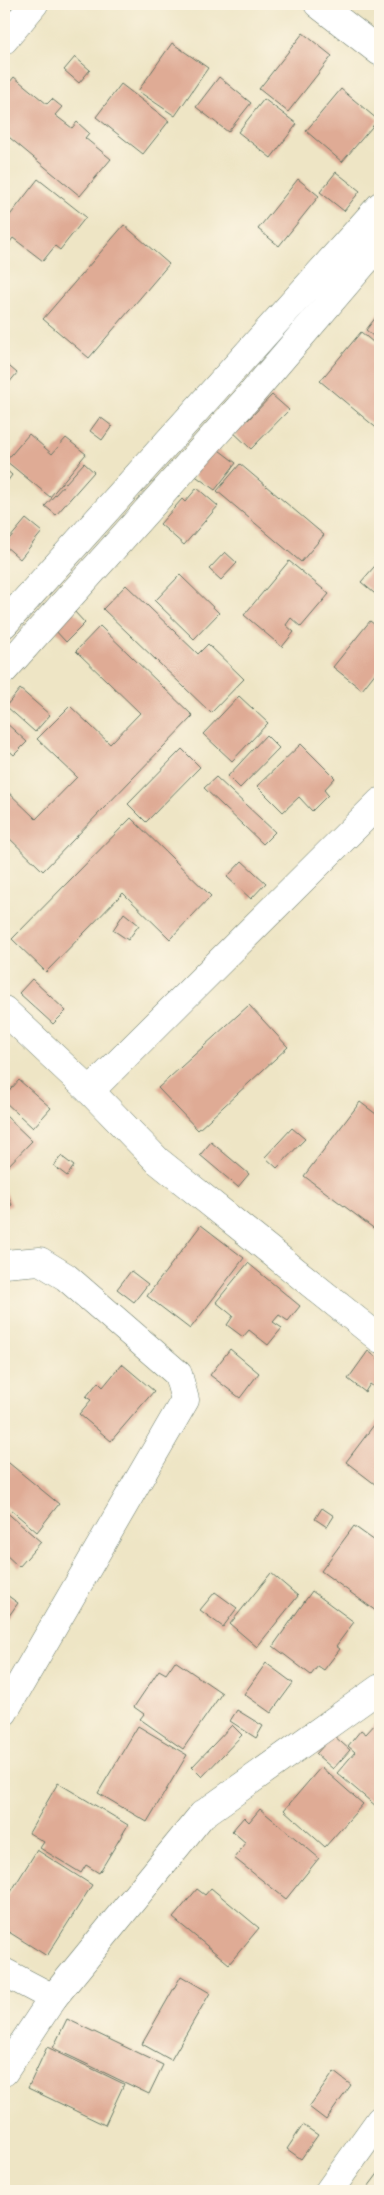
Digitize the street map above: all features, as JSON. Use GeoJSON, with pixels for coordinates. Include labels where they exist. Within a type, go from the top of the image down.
{"type":"FeatureCollection","features":[{"type":"Feature","properties":{"kind":"street"},"geometry":{"type":"LineString","coordinates":[[4,40],[34,4]]}},
{"type":"Feature","properties":{"kind":"street"},"geometry":{"type":"LineString","coordinates":[[318,4],[380,52]]}},
{"type":"Feature","properties":{"kind":"street"},"geometry":{"type":"LineString","coordinates":[[4,624],[380,206]]}},
{"type":"Feature","properties":{"kind":"street"},"geometry":{"type":"LineString","coordinates":[[4,670],[254,391],[380,244]]}},
{"type":"Feature","properties":{"kind":"street"},"geometry":{"type":"LineString","coordinates":[[90,1091],[380,802]]}},
{"type":"Feature","properties":{"kind":"street"},"geometry":{"type":"LineString","coordinates":[[4,1010],[90,1091],[158,1161],[380,1339]]}},
{"type":"Feature","properties":{"kind":"street"},"geometry":{"type":"LineString","coordinates":[[4,1264],[40,1261],[66,1277],[178,1374],[185,1400],[4,1712]]}},
{"type":"Feature","properties":{"kind":"street"},"geometry":{"type":"LineString","coordinates":[[4,2072],[53,1998],[202,1815],[380,1688]]}},
{"type":"Feature","properties":{"kind":"street"},"geometry":{"type":"LineString","coordinates":[[4,1972],[53,1998]]}},
{"type":"Feature","properties":{"kind":"street"},"geometry":{"type":"LineString","coordinates":[[329,2191],[380,2120]]}},
{"type":"Feature","properties":{"kind":"building"},"geometry":{"type":"Polygon","coordinates":[[[365,4],[380,4],[380,10],[377,14],[365,4]]]}},
{"type":"Feature","properties":{"kind":"building"},"geometry":{"type":"Polygon","coordinates":[[[303,33],[332,56],[288,112],[259,89],[303,33]]]}},
{"type":"Feature","properties":{"kind":"building"},"geometry":{"type":"Polygon","coordinates":[[[172,43],[208,68],[175,116],[138,91],[172,43]]]}},
{"type":"Feature","properties":{"kind":"building"},"geometry":{"type":"Polygon","coordinates":[[[75,57],[90,70],[79,83],[64,70],[75,57]]]}},
{"type":"Feature","properties":{"kind":"building"},"geometry":{"type":"Polygon","coordinates":[[[14,77],[47,104],[52,99],[62,107],[55,115],[72,128],[77,122],[89,133],[85,138],[111,159],[80,196],[4,133],[4,89],[14,77]]]}},
{"type":"Feature","properties":{"kind":"building"},"geometry":{"type":"Polygon","coordinates":[[[219,77],[251,103],[228,132],[196,107],[219,77]]]}},
{"type":"Feature","properties":{"kind":"building"},"geometry":{"type":"Polygon","coordinates":[[[121,84],[169,121],[143,154],[96,117],[121,84]]]}},
{"type":"Feature","properties":{"kind":"building"},"geometry":{"type":"Polygon","coordinates":[[[341,89],[378,120],[342,162],[306,131],[341,89]]]}},
{"type":"Feature","properties":{"kind":"building"},"geometry":{"type":"Polygon","coordinates":[[[264,99],[297,124],[271,158],[238,132],[264,99]]]}},
{"type":"Feature","properties":{"kind":"building"},"geometry":{"type":"Polygon","coordinates":[[[336,172],[360,191],[344,211],[320,192],[336,172]]]}},
{"type":"Feature","properties":{"kind":"building"},"geometry":{"type":"Polygon","coordinates":[[[38,179],[86,217],[60,250],[55,246],[43,261],[13,238],[7,246],[4,244],[4,223],[38,179]]]}},
{"type":"Feature","properties":{"kind":"building"},"geometry":{"type":"Polygon","coordinates":[[[298,179],[319,196],[279,246],[258,229],[298,179]]]}},
{"type":"Feature","properties":{"kind":"building"},"geometry":{"type":"Polygon","coordinates":[[[124,225],[169,264],[89,358],[43,319],[124,225]]]}},
{"type":"Feature","properties":{"kind":"building"},"geometry":{"type":"Polygon","coordinates":[[[380,312],[380,342],[366,330],[380,312]]]}},
{"type":"Feature","properties":{"kind":"building"},"geometry":{"type":"Polygon","coordinates":[[[361,332],[380,348],[380,431],[320,381],[361,332]]]}},
{"type":"Feature","properties":{"kind":"building"},"geometry":{"type":"Polygon","coordinates":[[[4,362],[17,373],[4,389],[4,362]]]}},
{"type":"Feature","properties":{"kind":"building"},"geometry":{"type":"Polygon","coordinates":[[[272,395],[289,410],[251,449],[229,428],[243,415],[248,420],[272,395]]]}},
{"type":"Feature","properties":{"kind":"building"},"geometry":{"type":"Polygon","coordinates":[[[100,417],[112,426],[102,440],[90,431],[100,417]]]}},
{"type":"Feature","properties":{"kind":"building"},"geometry":{"type":"Polygon","coordinates":[[[29,434],[52,454],[66,438],[86,454],[50,497],[6,461],[29,434]]]}},
{"type":"Feature","properties":{"kind":"building"},"geometry":{"type":"Polygon","coordinates":[[[211,444],[236,463],[215,490],[190,472],[211,444]]]}},
{"type":"Feature","properties":{"kind":"building"},"geometry":{"type":"Polygon","coordinates":[[[84,463],[94,472],[56,515],[45,506],[84,463]]]}},
{"type":"Feature","properties":{"kind":"building"},"geometry":{"type":"Polygon","coordinates":[[[240,464],[324,535],[301,562],[217,491],[240,464]]]}},
{"type":"Feature","properties":{"kind":"building"},"geometry":{"type":"Polygon","coordinates":[[[4,468],[12,475],[4,486],[4,468]]]}},
{"type":"Feature","properties":{"kind":"building"},"geometry":{"type":"Polygon","coordinates":[[[197,488],[218,506],[184,545],[160,524],[182,499],[185,502],[197,488]]]}},
{"type":"Feature","properties":{"kind":"building"},"geometry":{"type":"Polygon","coordinates":[[[26,519],[42,532],[20,559],[4,545],[26,519]]]}},
{"type":"Feature","properties":{"kind":"building"},"geometry":{"type":"Polygon","coordinates":[[[225,552],[237,563],[221,580],[209,569],[225,552]]]}},
{"type":"Feature","properties":{"kind":"building"},"geometry":{"type":"Polygon","coordinates":[[[380,560],[380,598],[361,582],[380,560]]]}},
{"type":"Feature","properties":{"kind":"building"},"geometry":{"type":"Polygon","coordinates":[[[289,561],[329,594],[301,627],[291,618],[286,625],[294,632],[282,647],[244,615],[289,561]]]}},
{"type":"Feature","properties":{"kind":"building"},"geometry":{"type":"Polygon","coordinates":[[[180,575],[219,613],[194,639],[155,601],[180,575]]]}},
{"type":"Feature","properties":{"kind":"building"},"geometry":{"type":"Polygon","coordinates":[[[126,585],[198,654],[208,644],[244,679],[211,713],[103,609],[126,585]]]}},
{"type":"Feature","properties":{"kind":"building"},"geometry":{"type":"Polygon","coordinates":[[[73,610],[85,623],[66,642],[54,629],[73,610]]]}},
{"type":"Feature","properties":{"kind":"building"},"geometry":{"type":"Polygon","coordinates":[[[370,621],[380,629],[380,667],[362,690],[333,667],[370,621]]]}},
{"type":"Feature","properties":{"kind":"building"},"geometry":{"type":"Polygon","coordinates":[[[100,626],[193,716],[43,871],[4,833],[4,788],[36,819],[77,777],[37,739],[70,706],[110,744],[140,713],[76,651],[100,626]]]}},
{"type":"Feature","properties":{"kind":"building"},"geometry":{"type":"Polygon","coordinates":[[[20,689],[50,715],[35,732],[6,706],[20,689]]]}},
{"type":"Feature","properties":{"kind":"building"},"geometry":{"type":"Polygon","coordinates":[[[239,696],[268,723],[232,761],[203,734],[239,696]]]}},
{"type":"Feature","properties":{"kind":"building"},"geometry":{"type":"Polygon","coordinates":[[[4,721],[27,742],[14,755],[4,746],[4,721]]]}},
{"type":"Feature","properties":{"kind":"building"},"geometry":{"type":"Polygon","coordinates":[[[266,735],[279,748],[240,788],[228,776],[266,735]]]}},
{"type":"Feature","properties":{"kind":"building"},"geometry":{"type":"Polygon","coordinates":[[[301,744],[335,778],[324,790],[328,795],[312,811],[299,797],[283,812],[257,786],[301,744]]]}},
{"type":"Feature","properties":{"kind":"building"},"geometry":{"type":"Polygon","coordinates":[[[182,749],[200,767],[146,822],[128,804],[182,749]]]}},
{"type":"Feature","properties":{"kind":"building"},"geometry":{"type":"Polygon","coordinates":[[[216,777],[275,832],[263,844],[204,788],[216,777]]]}},
{"type":"Feature","properties":{"kind":"building"},"geometry":{"type":"Polygon","coordinates":[[[131,818],[211,896],[170,939],[123,893],[46,972],[12,939],[131,818]]]}},
{"type":"Feature","properties":{"kind":"building"},"geometry":{"type":"Polygon","coordinates":[[[242,861],[266,883],[251,899],[227,877],[242,861]]]}},
{"type":"Feature","properties":{"kind":"building"},"geometry":{"type":"Polygon","coordinates":[[[124,913],[139,925],[128,940],[113,930],[124,913]]]}},
{"type":"Feature","properties":{"kind":"building"},"geometry":{"type":"Polygon","coordinates":[[[32,979],[66,1011],[53,1024],[19,993],[32,979]]]}},
{"type":"Feature","properties":{"kind":"building"},"geometry":{"type":"Polygon","coordinates":[[[249,1005],[288,1047],[198,1130],[158,1088],[249,1005]]]}},
{"type":"Feature","properties":{"kind":"building"},"geometry":{"type":"Polygon","coordinates":[[[19,1080],[51,1108],[33,1128],[4,1101],[4,1097],[19,1080]]]}},
{"type":"Feature","properties":{"kind":"building"},"geometry":{"type":"Polygon","coordinates":[[[360,1102],[380,1117],[380,1233],[304,1176],[360,1102]]]}},
{"type":"Feature","properties":{"kind":"building"},"geometry":{"type":"Polygon","coordinates":[[[4,1114],[32,1141],[4,1170],[4,1114]]]}},
{"type":"Feature","properties":{"kind":"building"},"geometry":{"type":"Polygon","coordinates":[[[292,1128],[305,1139],[277,1168],[265,1157],[292,1128]]]}},
{"type":"Feature","properties":{"kind":"building"},"geometry":{"type":"Polygon","coordinates":[[[211,1142],[249,1174],[238,1187],[200,1155],[211,1142]]]}},
{"type":"Feature","properties":{"kind":"building"},"geometry":{"type":"Polygon","coordinates":[[[61,1156],[74,1166],[67,1176],[54,1166],[61,1156]]]}},
{"type":"Feature","properties":{"kind":"building"},"geometry":{"type":"Polygon","coordinates":[[[4,1189],[12,1205],[4,1209],[4,1189]]]}},
{"type":"Feature","properties":{"kind":"building"},"geometry":{"type":"Polygon","coordinates":[[[201,1225],[244,1258],[190,1329],[147,1296],[201,1225]]]}},
{"type":"Feature","properties":{"kind":"building"},"geometry":{"type":"Polygon","coordinates":[[[248,1263],[300,1306],[288,1321],[279,1315],[273,1322],[282,1328],[268,1345],[249,1330],[243,1337],[227,1325],[233,1316],[216,1302],[248,1263]]]}},
{"type":"Feature","properties":{"kind":"building"},"geometry":{"type":"Polygon","coordinates":[[[131,1271],[148,1284],[134,1302],[117,1289],[131,1271]]]}},
{"type":"Feature","properties":{"kind":"building"},"geometry":{"type":"Polygon","coordinates":[[[230,1349],[259,1373],[240,1398],[210,1375],[230,1349]]]}},
{"type":"Feature","properties":{"kind":"building"},"geometry":{"type":"Polygon","coordinates":[[[368,1351],[380,1360],[380,1387],[378,1390],[370,1384],[365,1392],[348,1379],[368,1351]]]}},
{"type":"Feature","properties":{"kind":"building"},"geometry":{"type":"Polygon","coordinates":[[[122,1364],[154,1391],[111,1441],[79,1414],[91,1400],[86,1397],[98,1382],[103,1387],[122,1364]]]}},
{"type":"Feature","properties":{"kind":"building"},"geometry":{"type":"Polygon","coordinates":[[[380,1417],[380,1488],[346,1462],[380,1417]]]}},
{"type":"Feature","properties":{"kind":"building"},"geometry":{"type":"Polygon","coordinates":[[[4,1459],[59,1504],[37,1532],[4,1504],[4,1459]]]}},
{"type":"Feature","properties":{"kind":"building"},"geometry":{"type":"Polygon","coordinates":[[[322,1508],[334,1516],[327,1527],[315,1519],[322,1508]]]}},
{"type":"Feature","properties":{"kind":"building"},"geometry":{"type":"Polygon","coordinates":[[[4,1510],[41,1542],[19,1567],[4,1553],[4,1510]]]}},
{"type":"Feature","properties":{"kind":"building"},"geometry":{"type":"Polygon","coordinates":[[[354,1526],[375,1541],[380,1534],[380,1614],[321,1571],[354,1526]]]}},
{"type":"Feature","properties":{"kind":"building"},"geometry":{"type":"Polygon","coordinates":[[[271,1573],[298,1596],[257,1647],[230,1624],[271,1573]]]}},
{"type":"Feature","properties":{"kind":"building"},"geometry":{"type":"Polygon","coordinates":[[[312,1591],[354,1622],[336,1646],[340,1649],[324,1670],[318,1666],[311,1675],[273,1646],[312,1591]]]}},
{"type":"Feature","properties":{"kind":"building"},"geometry":{"type":"Polygon","coordinates":[[[215,1592],[237,1608],[223,1627],[200,1610],[215,1592]]]}},
{"type":"Feature","properties":{"kind":"building"},"geometry":{"type":"Polygon","coordinates":[[[4,1593],[18,1603],[4,1623],[4,1593]]]}},
{"type":"Feature","properties":{"kind":"building"},"geometry":{"type":"Polygon","coordinates":[[[175,1661],[222,1693],[183,1749],[140,1719],[144,1714],[134,1707],[159,1670],[166,1674],[175,1661]]]}},
{"type":"Feature","properties":{"kind":"building"},"geometry":{"type":"Polygon","coordinates":[[[266,1663],[293,1683],[271,1713],[244,1694],[266,1663]]]}},
{"type":"Feature","properties":{"kind":"building"},"geometry":{"type":"Polygon","coordinates":[[[237,1710],[263,1726],[256,1738],[230,1721],[237,1710]]]}},
{"type":"Feature","properties":{"kind":"building"},"geometry":{"type":"Polygon","coordinates":[[[377,1722],[380,1725],[380,1803],[377,1807],[337,1773],[355,1752],[348,1746],[361,1730],[366,1734],[377,1722]]]}},
{"type":"Feature","properties":{"kind":"building"},"geometry":{"type":"Polygon","coordinates":[[[232,1725],[242,1735],[202,1777],[192,1767],[232,1725]]]}},
{"type":"Feature","properties":{"kind":"building"},"geometry":{"type":"Polygon","coordinates":[[[138,1726],[187,1755],[147,1822],[98,1793],[138,1726]]]}},
{"type":"Feature","properties":{"kind":"building"},"geometry":{"type":"Polygon","coordinates":[[[333,1735],[350,1750],[333,1769],[316,1754],[333,1735]]]}},
{"type":"Feature","properties":{"kind":"building"},"geometry":{"type":"Polygon","coordinates":[[[321,1767],[363,1804],[325,1847],[284,1810],[321,1767]]]}},
{"type":"Feature","properties":{"kind":"building"},"geometry":{"type":"Polygon","coordinates":[[[58,1783],[128,1825],[99,1873],[86,1865],[81,1873],[40,1848],[44,1842],[29,1833],[58,1783]]]}},
{"type":"Feature","properties":{"kind":"building"},"geometry":{"type":"Polygon","coordinates":[[[260,1809],[319,1858],[286,1899],[234,1858],[246,1843],[232,1831],[244,1817],[249,1822],[260,1809]]]}},
{"type":"Feature","properties":{"kind":"building"},"geometry":{"type":"Polygon","coordinates":[[[37,1850],[92,1885],[47,1956],[4,1929],[4,1903],[37,1850]]]}},
{"type":"Feature","properties":{"kind":"building"},"geometry":{"type":"Polygon","coordinates":[[[211,1888],[259,1928],[229,1964],[173,1918],[197,1889],[205,1895],[211,1888]]]}},
{"type":"Feature","properties":{"kind":"building"},"geometry":{"type":"Polygon","coordinates":[[[181,1976],[210,1993],[171,2060],[142,2044],[181,1976]]]}},
{"type":"Feature","properties":{"kind":"building"},"geometry":{"type":"Polygon","coordinates":[[[67,2019],[163,2065],[149,2094],[53,2048],[67,2019]]]}},
{"type":"Feature","properties":{"kind":"building"},"geometry":{"type":"Polygon","coordinates":[[[47,2047],[124,2084],[105,2125],[28,2088],[47,2047]]]}},
{"type":"Feature","properties":{"kind":"building"},"geometry":{"type":"Polygon","coordinates":[[[334,2072],[351,2085],[326,2120],[309,2107],[334,2072]]]}},
{"type":"Feature","properties":{"kind":"building"},"geometry":{"type":"Polygon","coordinates":[[[303,2125],[318,2135],[301,2159],[287,2149],[303,2125]]]}},
{"type":"Feature","properties":{"kind":"building"},"geometry":{"type":"Polygon","coordinates":[[[380,2171],[380,2191],[365,2191],[380,2171]]]}}]}
